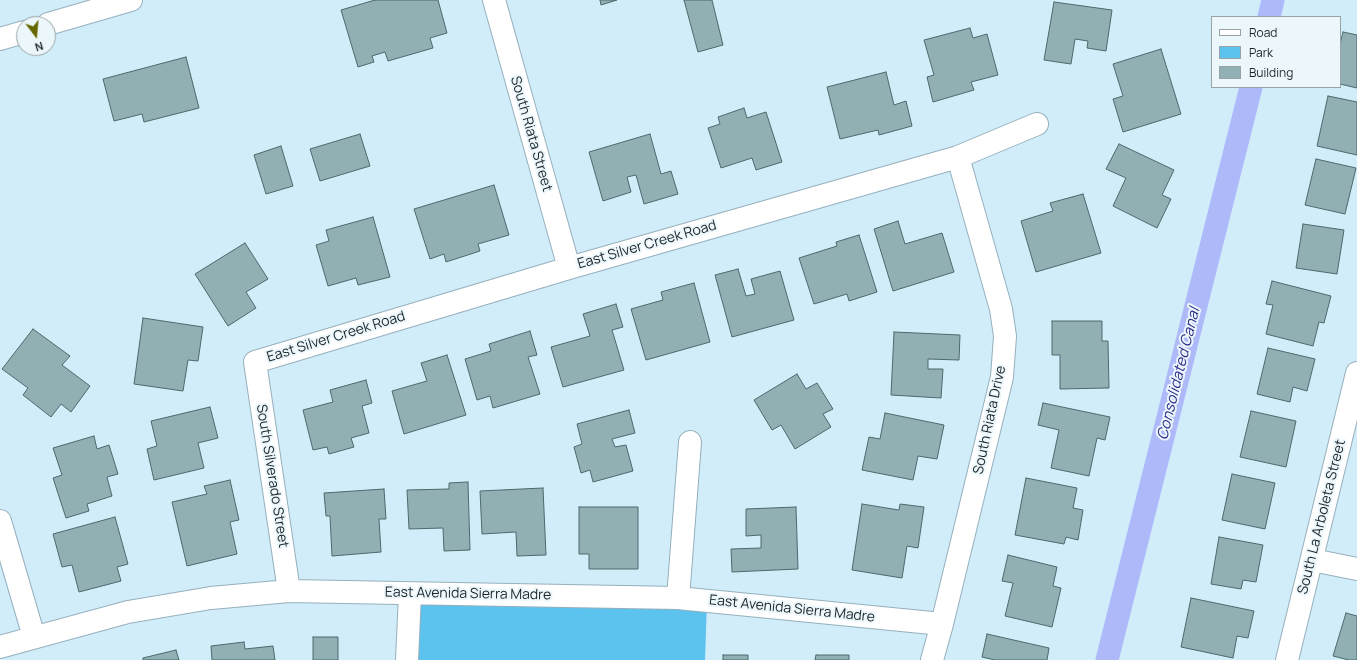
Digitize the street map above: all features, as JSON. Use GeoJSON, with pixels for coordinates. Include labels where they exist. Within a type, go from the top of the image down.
{"type":"FeatureCollection","features":[{"type":"Feature","properties":{"kind":"street"},"geometry":{"type":"LineString","coordinates":[[56,22],[131,0]]}},
{"type":"Feature","properties":{"kind":"street","name":"South Riata Street"},"geometry":{"type":"LineString","coordinates":[[494,0],[569,268]]}},
{"type":"Feature","properties":{"kind":"street"},"geometry":{"type":"LineString","coordinates":[[0,39],[16,34]]}},
{"type":"Feature","properties":{"kind":"street","name":"East Silver Creek Road"},"geometry":{"type":"LineString","coordinates":[[255,362],[569,268],[958,157],[1037,124]]}},
{"type":"Feature","properties":{"kind":"street","name":"South Riata Drive"},"geometry":{"type":"LineString","coordinates":[[932,660],[1002,377],[1005,336],[1002,309],[958,157]]}},
{"type":"Feature","properties":{"kind":"street","name":"South Silverado Street"},"geometry":{"type":"LineString","coordinates":[[255,362],[289,591]]}},
{"type":"Feature","properties":{"kind":"street","name":"South La Arboleta Street"},"geometry":{"type":"LineString","coordinates":[[1287,660],[1357,373]]}},
{"type":"Feature","properties":{"kind":"street"},"geometry":{"type":"LineString","coordinates":[[678,598],[690,442]]}},
{"type":"Feature","properties":{"kind":"street"},"geometry":{"type":"LineString","coordinates":[[0,521],[34,637]]}},
{"type":"Feature","properties":{"kind":"street"},"geometry":{"type":"LineString","coordinates":[[1312,560],[1357,569]]}},
{"type":"Feature","properties":{"kind":"street","name":"East Avenida Sierra Madre"},"geometry":{"type":"LineString","coordinates":[[0,647],[128,612],[211,598],[289,591],[678,598],[942,624]]}},
{"type":"Feature","properties":{"kind":"street"},"geometry":{"type":"LineString","coordinates":[[407,660],[410,594]]}},
{"type":"Feature","properties":{"kind":"green space"},"geometry":{"type":"Polygon","coordinates":[[[410,594],[707,601],[705,660],[407,660],[410,594]]]}},
{"type":"Feature","properties":{"kind":"building"},"geometry":{"type":"Polygon","coordinates":[[[375,0],[438,0],[447,33],[430,38],[433,48],[388,61],[385,52],[372,56],[374,62],[358,67],[341,10],[375,0]]]}},
{"type":"Feature","properties":{"kind":"building"},"geometry":{"type":"Polygon","coordinates":[[[600,0],[617,0],[601,5],[600,0]]]}},
{"type":"Feature","properties":{"kind":"building"},"geometry":{"type":"Polygon","coordinates":[[[684,0],[712,0],[723,45],[698,52],[684,0]]]}},
{"type":"Feature","properties":{"kind":"building"},"geometry":{"type":"Polygon","coordinates":[[[1054,2],[1112,10],[1106,51],[1087,48],[1088,41],[1075,39],[1071,64],[1044,60],[1054,2]]]}},
{"type":"Feature","properties":{"kind":"building"},"geometry":{"type":"Polygon","coordinates":[[[970,28],[973,38],[987,34],[998,75],[971,82],[974,90],[933,102],[927,77],[934,75],[924,40],[970,28]]]}},
{"type":"Feature","properties":{"kind":"building"},"geometry":{"type":"Polygon","coordinates":[[[1343,32],[1357,35],[1357,88],[1341,84],[1341,40],[1343,32]]]}},
{"type":"Feature","properties":{"kind":"building"},"geometry":{"type":"Polygon","coordinates":[[[1161,49],[1181,114],[1123,132],[1113,99],[1123,96],[1113,64],[1161,49]]]}},
{"type":"Feature","properties":{"kind":"building"},"geometry":{"type":"Polygon","coordinates":[[[186,57],[199,108],[144,122],[142,114],[114,121],[103,79],[186,57]]]}},
{"type":"Feature","properties":{"kind":"building"},"geometry":{"type":"Polygon","coordinates":[[[886,72],[894,105],[906,101],[912,126],[879,135],[878,130],[840,139],[827,87],[886,72]]]}},
{"type":"Feature","properties":{"kind":"building"},"geometry":{"type":"Polygon","coordinates":[[[1328,96],[1357,102],[1357,155],[1317,146],[1328,96]]]}},
{"type":"Feature","properties":{"kind":"building"},"geometry":{"type":"Polygon","coordinates":[[[744,108],[747,118],[766,112],[782,162],[756,170],[752,158],[721,168],[708,128],[720,124],[718,117],[744,108]]]}},
{"type":"Feature","properties":{"kind":"building"},"geometry":{"type":"Polygon","coordinates":[[[360,134],[370,166],[320,181],[310,149],[360,134]]]}},
{"type":"Feature","properties":{"kind":"building"},"geometry":{"type":"Polygon","coordinates":[[[650,134],[661,174],[671,171],[678,194],[644,204],[636,175],[627,177],[631,192],[603,201],[589,152],[650,134]]]}},
{"type":"Feature","properties":{"kind":"building"},"geometry":{"type":"Polygon","coordinates":[[[1119,144],[1174,170],[1162,195],[1171,199],[1157,228],[1113,206],[1126,178],[1106,169],[1119,144]]]}},
{"type":"Feature","properties":{"kind":"building"},"geometry":{"type":"Polygon","coordinates":[[[281,146],[293,186],[266,194],[254,155],[281,146]]]}},
{"type":"Feature","properties":{"kind":"building"},"geometry":{"type":"Polygon","coordinates":[[[1316,159],[1356,168],[1345,214],[1305,205],[1316,159]]]}},
{"type":"Feature","properties":{"kind":"building"},"geometry":{"type":"Polygon","coordinates":[[[494,185],[509,235],[478,244],[480,251],[446,262],[444,254],[430,259],[414,209],[494,185]]]}},
{"type":"Feature","properties":{"kind":"building"},"geometry":{"type":"Polygon","coordinates":[[[1083,194],[1101,253],[1036,272],[1021,221],[1053,211],[1050,203],[1083,194]]]}},
{"type":"Feature","properties":{"kind":"building"},"geometry":{"type":"Polygon","coordinates":[[[373,217],[390,277],[358,285],[356,278],[328,286],[316,245],[329,241],[326,230],[373,217]]]}},
{"type":"Feature","properties":{"kind":"building"},"geometry":{"type":"Polygon","coordinates":[[[898,221],[905,244],[942,233],[954,272],[893,291],[874,229],[898,221]]]}},
{"type":"Feature","properties":{"kind":"building"},"geometry":{"type":"Polygon","coordinates":[[[1303,224],[1344,230],[1337,274],[1296,268],[1303,224]]]}},
{"type":"Feature","properties":{"kind":"building"},"geometry":{"type":"Polygon","coordinates":[[[859,235],[877,292],[849,301],[847,294],[814,304],[799,258],[837,246],[836,242],[859,235]]]}},
{"type":"Feature","properties":{"kind":"building"},"geometry":{"type":"Polygon","coordinates":[[[245,243],[268,279],[246,292],[256,308],[228,326],[195,274],[245,243]]]}},
{"type":"Feature","properties":{"kind":"building"},"geometry":{"type":"Polygon","coordinates":[[[738,269],[746,296],[755,294],[751,279],[780,271],[794,320],[732,337],[715,275],[738,269]]]}},
{"type":"Feature","properties":{"kind":"building"},"geometry":{"type":"Polygon","coordinates":[[[1272,281],[1331,296],[1324,323],[1319,322],[1313,346],[1266,334],[1273,305],[1266,304],[1272,281]]]}},
{"type":"Feature","properties":{"kind":"building"},"geometry":{"type":"Polygon","coordinates":[[[694,283],[710,342],[646,360],[631,309],[663,300],[661,292],[694,283]]]}},
{"type":"Feature","properties":{"kind":"building"},"geometry":{"type":"Polygon","coordinates":[[[616,304],[623,327],[612,330],[624,370],[563,387],[551,347],[590,336],[583,314],[616,304]]]}},
{"type":"Feature","properties":{"kind":"building"},"geometry":{"type":"Polygon","coordinates":[[[143,318],[203,327],[198,361],[188,360],[183,391],[134,384],[143,318]]]}},
{"type":"Feature","properties":{"kind":"building"},"geometry":{"type":"Polygon","coordinates":[[[1052,321],[1102,321],[1102,341],[1108,341],[1109,388],[1060,389],[1060,355],[1052,355],[1052,321]]]}},
{"type":"Feature","properties":{"kind":"building"},"geometry":{"type":"Polygon","coordinates":[[[33,329],[70,356],[62,365],[90,386],[71,412],[61,404],[51,417],[23,395],[28,388],[2,369],[33,329]]]}},
{"type":"Feature","properties":{"kind":"building"},"geometry":{"type":"Polygon","coordinates":[[[530,331],[537,355],[528,357],[540,394],[493,408],[490,396],[477,400],[465,359],[491,351],[489,344],[530,331]]]}},
{"type":"Feature","properties":{"kind":"building"},"geometry":{"type":"Polygon","coordinates":[[[894,332],[960,335],[959,360],[928,359],[928,369],[943,369],[941,398],[891,395],[894,332]]]}},
{"type":"Feature","properties":{"kind":"building"},"geometry":{"type":"Polygon","coordinates":[[[1268,348],[1315,359],[1307,391],[1293,387],[1290,402],[1257,394],[1268,348]]]}},
{"type":"Feature","properties":{"kind":"building"},"geometry":{"type":"Polygon","coordinates":[[[447,355],[466,415],[404,434],[392,391],[427,381],[421,363],[447,355]]]}},
{"type":"Feature","properties":{"kind":"building"},"geometry":{"type":"Polygon","coordinates":[[[797,374],[806,389],[817,383],[833,409],[823,414],[831,427],[795,449],[781,425],[772,430],[754,400],[797,374]]]}},
{"type":"Feature","properties":{"kind":"building"},"geometry":{"type":"Polygon","coordinates":[[[366,380],[372,403],[362,406],[369,433],[351,438],[354,447],[329,454],[327,447],[313,450],[303,410],[333,402],[330,390],[366,380]]]}},
{"type":"Feature","properties":{"kind":"building"},"geometry":{"type":"Polygon","coordinates":[[[1043,403],[1110,417],[1105,440],[1097,438],[1089,476],[1051,468],[1059,430],[1038,425],[1043,403]]]}},
{"type":"Feature","properties":{"kind":"building"},"geometry":{"type":"Polygon","coordinates":[[[210,407],[218,438],[198,443],[204,468],[154,480],[147,449],[157,446],[151,421],[210,407]]]}},
{"type":"Feature","properties":{"kind":"building"},"geometry":{"type":"Polygon","coordinates":[[[629,410],[635,433],[612,439],[615,447],[626,445],[633,471],[593,482],[590,470],[581,473],[574,447],[582,444],[577,424],[629,410]]]}},
{"type":"Feature","properties":{"kind":"building"},"geometry":{"type":"Polygon","coordinates":[[[1251,411],[1296,421],[1286,467],[1240,457],[1251,411]]]}},
{"type":"Feature","properties":{"kind":"building"},"geometry":{"type":"Polygon","coordinates":[[[885,413],[944,425],[937,459],[918,456],[913,480],[862,470],[869,437],[880,439],[885,413]]]}},
{"type":"Feature","properties":{"kind":"building"},"geometry":{"type":"Polygon","coordinates":[[[94,436],[97,449],[109,445],[118,474],[107,477],[112,496],[87,504],[89,511],[66,518],[53,478],[62,475],[53,448],[94,436]]]}},
{"type":"Feature","properties":{"kind":"building"},"geometry":{"type":"Polygon","coordinates":[[[1232,474],[1275,483],[1265,529],[1222,520],[1232,474]]]}},
{"type":"Feature","properties":{"kind":"building"},"geometry":{"type":"Polygon","coordinates":[[[1026,478],[1077,488],[1073,508],[1083,510],[1078,540],[1066,537],[1064,544],[1015,535],[1026,478]]]}},
{"type":"Feature","properties":{"kind":"building"},"geometry":{"type":"Polygon","coordinates":[[[230,480],[239,520],[230,522],[237,554],[187,566],[172,502],[207,494],[204,486],[230,480]]]}},
{"type":"Feature","properties":{"kind":"building"},"geometry":{"type":"Polygon","coordinates":[[[468,482],[470,550],[444,551],[443,528],[409,529],[407,490],[449,489],[449,483],[468,482]]]}},
{"type":"Feature","properties":{"kind":"building"},"geometry":{"type":"Polygon","coordinates":[[[543,488],[546,555],[517,556],[516,532],[482,534],[480,491],[543,488]]]}},
{"type":"Feature","properties":{"kind":"building"},"geometry":{"type":"Polygon","coordinates":[[[384,489],[386,519],[379,519],[381,552],[332,556],[330,516],[326,516],[324,493],[384,489]]]}},
{"type":"Feature","properties":{"kind":"building"},"geometry":{"type":"Polygon","coordinates":[[[862,504],[899,510],[900,504],[924,507],[918,548],[907,546],[902,578],[852,570],[862,504]]]}},
{"type":"Feature","properties":{"kind":"building"},"geometry":{"type":"Polygon","coordinates":[[[579,507],[638,507],[638,569],[589,569],[589,554],[579,554],[579,507]]]}},
{"type":"Feature","properties":{"kind":"building"},"geometry":{"type":"Polygon","coordinates":[[[796,507],[798,569],[732,572],[731,549],[761,548],[761,535],[746,536],[746,509],[796,507]]]}},
{"type":"Feature","properties":{"kind":"building"},"geometry":{"type":"Polygon","coordinates":[[[115,517],[128,564],[117,567],[121,581],[79,592],[72,565],[62,567],[53,534],[115,517]]]}},
{"type":"Feature","properties":{"kind":"building"},"geometry":{"type":"Polygon","coordinates":[[[1219,537],[1263,545],[1256,582],[1243,580],[1241,589],[1211,584],[1219,537]]]}},
{"type":"Feature","properties":{"kind":"building"},"geometry":{"type":"Polygon","coordinates":[[[1008,555],[1057,567],[1053,586],[1061,588],[1052,627],[1005,616],[1013,583],[1002,581],[1008,555]]]}},
{"type":"Feature","properties":{"kind":"building"},"geometry":{"type":"Polygon","coordinates":[[[1191,598],[1254,611],[1248,638],[1237,636],[1233,658],[1181,647],[1191,598]]]}},
{"type":"Feature","properties":{"kind":"building"},"geometry":{"type":"Polygon","coordinates":[[[1346,613],[1357,616],[1357,660],[1349,660],[1333,656],[1346,613]]]}},
{"type":"Feature","properties":{"kind":"building"},"geometry":{"type":"Polygon","coordinates":[[[987,634],[1049,648],[1047,660],[995,660],[982,657],[987,634]]]}},
{"type":"Feature","properties":{"kind":"building"},"geometry":{"type":"Polygon","coordinates":[[[313,637],[338,637],[338,660],[313,660],[313,637]]]}},
{"type":"Feature","properties":{"kind":"building"},"geometry":{"type":"Polygon","coordinates":[[[244,642],[245,649],[273,646],[275,660],[212,660],[211,646],[244,642]]]}},
{"type":"Feature","properties":{"kind":"building"},"geometry":{"type":"Polygon","coordinates":[[[176,650],[179,660],[143,660],[143,658],[176,650]]]}},
{"type":"Feature","properties":{"kind":"building"},"geometry":{"type":"Polygon","coordinates":[[[723,655],[748,655],[748,660],[723,660],[723,655]]]}},
{"type":"Feature","properties":{"kind":"building"},"geometry":{"type":"Polygon","coordinates":[[[816,655],[849,655],[849,660],[815,660],[816,655]]]}},
{"type":"Feature","properties":{"kind":"waterway","name":"Consolidated Canal"},"geometry":{"type":"LineString","coordinates":[[1269,16],[1273,0]]}},
{"type":"Feature","properties":{"kind":"waterway","name":"Consolidated Canal"},"geometry":{"type":"LineString","coordinates":[[1107,660],[1251,88]]}}]}
